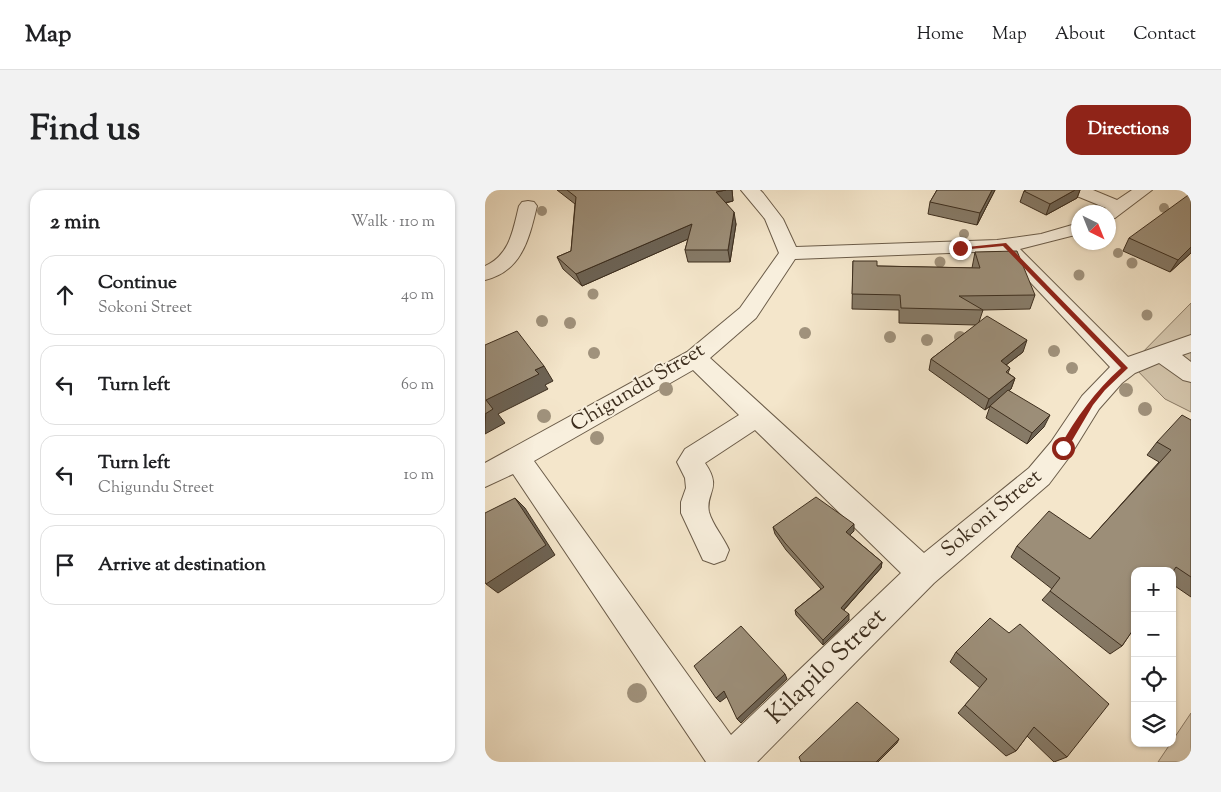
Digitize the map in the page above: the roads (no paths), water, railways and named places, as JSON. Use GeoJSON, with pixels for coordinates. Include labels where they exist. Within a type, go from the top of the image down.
{"type":"FeatureCollection","features":[{"type":"Feature","properties":{"kind":"street"},"geometry":{"type":"LineString","coordinates":[[750,190],[763,201],[775,218],[789,253],[960,248],[1004,244],[1071,231]]}},
{"type":"Feature","properties":{"kind":"street"},"geometry":{"type":"LineString","coordinates":[[1078,190],[1104,205]]}},
{"type":"Feature","properties":{"kind":"street"},"geometry":{"type":"LineString","coordinates":[[1116,208],[1143,190]]}},
{"type":"Feature","properties":{"kind":"street"},"geometry":{"type":"LineString","coordinates":[[485,274],[505,264],[512,258],[528,206]]}},
{"type":"Feature","properties":{"kind":"street"},"geometry":{"type":"LineString","coordinates":[[1004,244],[1125,368]]}},
{"type":"Feature","properties":{"kind":"street","name":"Chigundu Street"},"geometry":{"type":"LineString","coordinates":[[485,476],[695,358],[748,312],[770,284],[789,253]]}},
{"type":"Feature","properties":{"kind":"street","name":"Sokoni Street"},"geometry":{"type":"LineString","coordinates":[[923,573],[1039,476],[1053,461],[1103,388],[1125,368],[1145,358],[1191,343]]}},
{"type":"Feature","properties":{"kind":"street"},"geometry":{"type":"LineString","coordinates":[[1162,353],[1191,374]]}},
{"type":"Feature","properties":{"kind":"street"},"geometry":{"type":"LineString","coordinates":[[695,358],[923,573]]}},
{"type":"Feature","properties":{"kind":"street"},"geometry":{"type":"LineString","coordinates":[[714,550],[695,513],[695,502],[700,488],[699,476],[690,462],[694,457],[757,416]]}},
{"type":"Feature","properties":{"kind":"street"},"geometry":{"type":"LineString","coordinates":[[517,458],[729,762]]}},
{"type":"Feature","properties":{"kind":"street","name":"Kilapilo Street"},"geometry":{"type":"LineString","coordinates":[[729,762],[923,573]]}}]}
